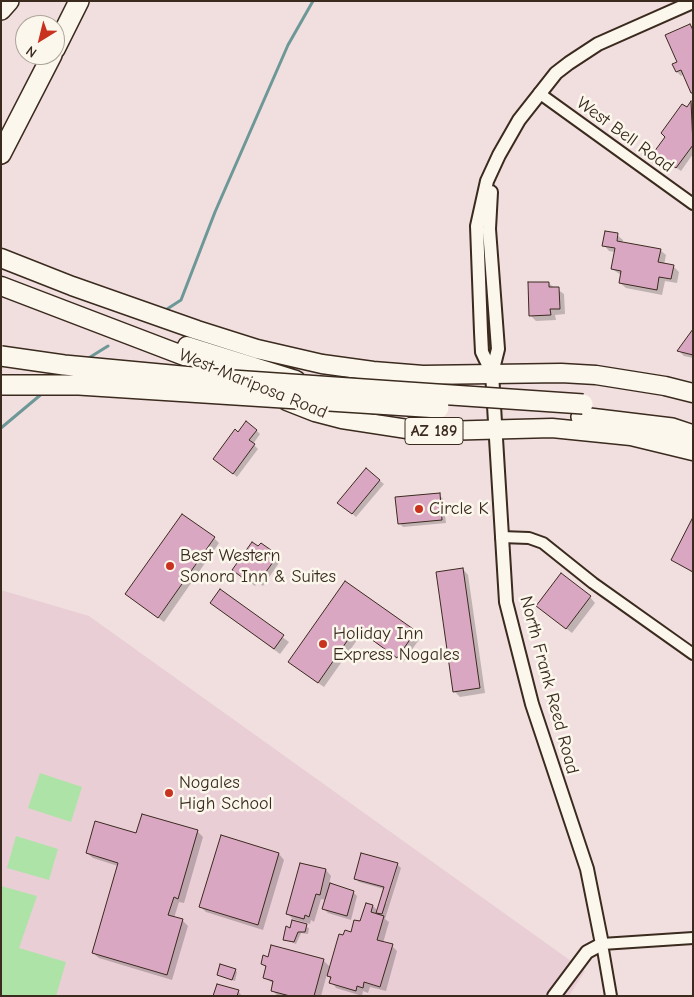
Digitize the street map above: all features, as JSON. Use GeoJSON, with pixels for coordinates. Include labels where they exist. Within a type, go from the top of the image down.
{"type":"FeatureCollection","features":[{"type":"Feature","properties":{"kind":"highway"},"geometry":{"type":"LineString","coordinates":[[1,10],[9,1]]}},
{"type":"Feature","properties":{"kind":"highway"},"geometry":{"type":"LineString","coordinates":[[65,29],[79,1]]}},
{"type":"Feature","properties":{"kind":"highway"},"geometry":{"type":"LineString","coordinates":[[1,154],[47,65]]}},
{"type":"Feature","properties":{"kind":"highway","name":"West Mariposa Road"},"geometry":{"type":"LineString","coordinates":[[1,258],[59,281],[197,330],[257,349],[322,364],[372,372],[492,379],[596,375],[665,386],[693,393]]}},
{"type":"Feature","properties":{"kind":"highway","name":"West Mariposa Road"},"geometry":{"type":"LineString","coordinates":[[1,286],[97,322],[188,352],[264,392],[315,412],[342,419],[440,431],[552,428],[631,436],[693,451]]}},
{"type":"Feature","properties":{"kind":"highway"},"geometry":{"type":"LineString","coordinates":[[188,352],[352,393],[469,402],[483,398],[492,379]]}},
{"type":"Feature","properties":{"kind":"highway"},"geometry":{"type":"LineString","coordinates":[[1,356],[83,367],[582,411],[693,435]]}},
{"type":"Feature","properties":{"kind":"highway"},"geometry":{"type":"LineString","coordinates":[[1,385],[80,385],[665,415],[693,422]]}},
{"type":"Feature","properties":{"kind":"street"},"geometry":{"type":"LineString","coordinates":[[492,379],[482,352],[477,226],[487,181],[503,146],[518,120],[556,73],[584,52],[693,2]]}},
{"type":"Feature","properties":{"kind":"street","name":"West Bell Road"},"geometry":{"type":"LineString","coordinates":[[539,93],[693,204]]}},
{"type":"Feature","properties":{"kind":"street"},"geometry":{"type":"LineString","coordinates":[[492,379],[498,349],[489,205],[503,146]]}},
{"type":"Feature","properties":{"kind":"street"},"geometry":{"type":"LineString","coordinates":[[477,256],[491,255]]}},
{"type":"Feature","properties":{"kind":"street","name":"North Frank Reed Road"},"geometry":{"type":"LineString","coordinates":[[492,379],[506,602],[532,704],[586,869],[611,996]]}},
{"type":"Feature","properties":{"kind":"street"},"geometry":{"type":"LineString","coordinates":[[501,537],[529,538],[543,543],[593,582],[693,654]]}},
{"type":"Feature","properties":{"kind":"street"},"geometry":{"type":"LineString","coordinates":[[554,996],[587,952],[602,944],[693,938]]}},
{"type":"Feature","properties":{"kind":"shaded area","name":"Nogales High School"},"geometry":{"type":"Polygon","coordinates":[[[1,590],[89,616],[585,971],[569,996],[1,996],[1,590]]]}},
{"type":"Feature","properties":{"kind":"green space"},"geometry":{"type":"Polygon","coordinates":[[[40,773],[82,787],[71,822],[28,808],[40,773]]]}},
{"type":"Feature","properties":{"kind":"green space"},"geometry":{"type":"Polygon","coordinates":[[[16,836],[58,849],[49,880],[7,868],[16,836]]]}},
{"type":"Feature","properties":{"kind":"green space"},"geometry":{"type":"Polygon","coordinates":[[[1,886],[37,896],[19,948],[66,962],[56,996],[1,996],[1,886]]]}},
{"type":"Feature","properties":{"kind":"building"},"geometry":{"type":"Polygon","coordinates":[[[690,24],[693,30],[693,93],[691,93],[681,70],[676,72],[672,64],[677,62],[665,35],[690,24]]]}},
{"type":"Feature","properties":{"kind":"building"},"geometry":{"type":"Polygon","coordinates":[[[691,101],[693,145],[676,168],[654,152],[665,137],[661,133],[682,104],[687,107],[691,101]]]}},
{"type":"Feature","properties":{"kind":"building"},"geometry":{"type":"Polygon","coordinates":[[[605,231],[618,233],[617,241],[661,249],[658,262],[674,265],[671,279],[659,277],[657,290],[619,283],[621,271],[611,269],[615,248],[602,246],[605,231]]]}},
{"type":"Feature","properties":{"kind":"building"},"geometry":{"type":"Polygon","coordinates":[[[528,282],[549,282],[549,287],[559,287],[560,309],[550,309],[551,315],[529,316],[528,282]]]}},
{"type":"Feature","properties":{"kind":"building"},"geometry":{"type":"Polygon","coordinates":[[[693,329],[693,355],[677,351],[693,329]]]}},
{"type":"Feature","properties":{"kind":"building"},"geometry":{"type":"Polygon","coordinates":[[[246,421],[257,430],[249,440],[255,444],[233,474],[213,459],[235,429],[238,432],[246,421]]]}},
{"type":"Feature","properties":{"kind":"building"},"geometry":{"type":"Polygon","coordinates":[[[366,468],[380,480],[352,514],[337,503],[366,468]]]}},
{"type":"Feature","properties":{"kind":"building","name":"Circle K"},"geometry":{"type":"Polygon","coordinates":[[[440,493],[442,520],[398,524],[395,497],[440,493]]]}},
{"type":"Feature","properties":{"kind":"building","name":"Best Western Sonora Inn & Suites"},"geometry":{"type":"Polygon","coordinates":[[[182,514],[215,537],[158,618],[125,594],[182,514]]]}},
{"type":"Feature","properties":{"kind":"building"},"geometry":{"type":"Polygon","coordinates":[[[693,517],[693,572],[671,560],[693,517]]]}},
{"type":"Feature","properties":{"kind":"building"},"geometry":{"type":"Polygon","coordinates":[[[252,542],[258,546],[261,543],[278,555],[258,583],[253,579],[250,583],[232,570],[252,542]]]}},
{"type":"Feature","properties":{"kind":"building"},"geometry":{"type":"Polygon","coordinates":[[[463,568],[480,688],[453,692],[436,572],[463,568]]]}},
{"type":"Feature","properties":{"kind":"building"},"geometry":{"type":"Polygon","coordinates":[[[561,573],[591,596],[566,629],[536,606],[561,573]]]}},
{"type":"Feature","properties":{"kind":"building","name":"Holiday Inn Express Nogales"},"geometry":{"type":"Polygon","coordinates":[[[345,581],[416,631],[397,658],[356,628],[318,683],[288,662],[345,581]]]}},
{"type":"Feature","properties":{"kind":"building"},"geometry":{"type":"Polygon","coordinates":[[[220,589],[284,635],[274,649],[210,603],[220,589]]]}},
{"type":"Feature","properties":{"kind":"building"},"geometry":{"type":"Polygon","coordinates":[[[142,814],[198,830],[178,899],[174,897],[168,915],[183,919],[167,975],[92,953],[118,863],[86,853],[95,821],[136,833],[142,814]]]}},
{"type":"Feature","properties":{"kind":"building"},"geometry":{"type":"Polygon","coordinates":[[[221,835],[279,853],[258,925],[199,907],[221,835]]]}},
{"type":"Feature","properties":{"kind":"building"},"geometry":{"type":"Polygon","coordinates":[[[361,853],[398,863],[382,914],[376,913],[384,887],[354,879],[361,853]]]}},
{"type":"Feature","properties":{"kind":"building"},"geometry":{"type":"Polygon","coordinates":[[[300,863],[326,869],[320,895],[316,894],[309,917],[305,915],[304,919],[286,914],[300,863]]]}},
{"type":"Feature","properties":{"kind":"building"},"geometry":{"type":"Polygon","coordinates":[[[330,883],[354,891],[347,916],[322,909],[330,883]]]}},
{"type":"Feature","properties":{"kind":"building"},"geometry":{"type":"Polygon","coordinates":[[[366,903],[373,905],[371,912],[384,916],[377,940],[393,944],[380,987],[364,982],[363,988],[357,986],[356,991],[329,983],[331,977],[327,976],[339,934],[343,935],[345,930],[351,932],[354,920],[360,921],[366,903]]]}},
{"type":"Feature","properties":{"kind":"building"},"geometry":{"type":"Polygon","coordinates":[[[292,920],[307,924],[305,932],[298,932],[294,942],[283,940],[286,926],[290,928],[292,920]]]}},
{"type":"Feature","properties":{"kind":"building"},"geometry":{"type":"Polygon","coordinates":[[[271,945],[324,959],[314,996],[290,996],[271,991],[273,981],[263,978],[266,966],[261,964],[263,955],[268,957],[271,945]]]}},
{"type":"Feature","properties":{"kind":"building"},"geometry":{"type":"Polygon","coordinates":[[[220,964],[236,969],[232,980],[217,975],[220,964]]]}},
{"type":"Feature","properties":{"kind":"building"},"geometry":{"type":"Polygon","coordinates":[[[217,984],[239,990],[237,996],[213,996],[217,984]]]}},
{"type":"Feature","properties":{"kind":"waterway"},"geometry":{"type":"LineString","coordinates":[[164,311],[181,300],[215,212],[288,45],[313,1]]}},
{"type":"Feature","properties":{"kind":"waterway"},"geometry":{"type":"LineString","coordinates":[[87,359],[108,346]]}},
{"type":"Feature","properties":{"kind":"waterway"},"geometry":{"type":"LineString","coordinates":[[1,428],[44,392]]}},
{"type":"Feature","properties":{"kind":"place","name":"Circle K"},"geometry":{"type":"Point","coordinates":[419,509]}},
{"type":"Feature","properties":{"kind":"place","name":"Best Western Sonora Inn & Suites"},"geometry":{"type":"Point","coordinates":[170,566]}},
{"type":"Feature","properties":{"kind":"place","name":"Holiday Inn Express Nogales"},"geometry":{"type":"Point","coordinates":[323,644]}},
{"type":"Feature","properties":{"kind":"place","name":"Nogales High School"},"geometry":{"type":"Point","coordinates":[169,793]}}]}
